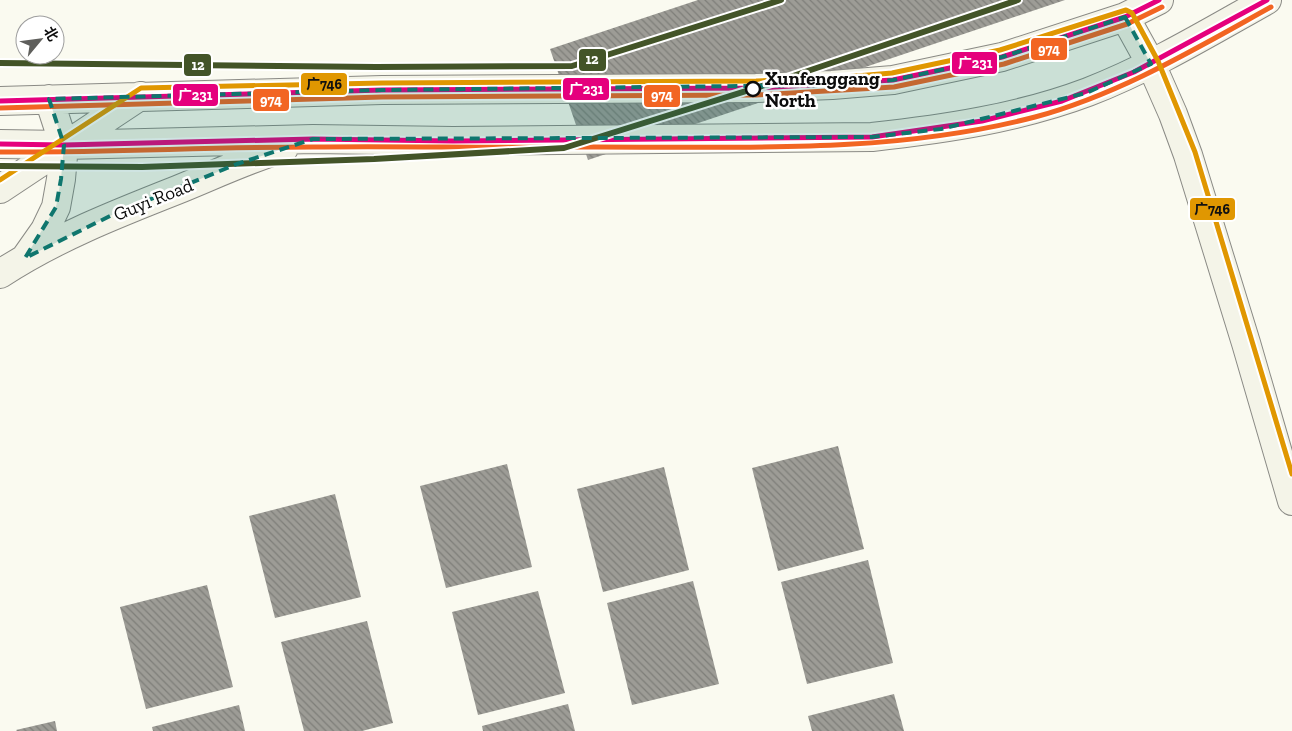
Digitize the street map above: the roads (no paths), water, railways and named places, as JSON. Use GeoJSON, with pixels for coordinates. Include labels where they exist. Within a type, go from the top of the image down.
{"type":"FeatureCollection","features":[{"type":"Feature","properties":{"kind":"main road"},"geometry":{"type":"LineString","coordinates":[[0,100],[373,90],[832,86],[894,80],[993,59],[1125,16],[1159,0]]}},
{"type":"Feature","properties":{"kind":"main road"},"geometry":{"type":"LineString","coordinates":[[0,144],[64,145],[313,139],[453,141],[872,137],[941,130],[1016,113],[1086,92],[1150,64],[1267,0]]}},
{"type":"Feature","properties":{"kind":"main road"},"geometry":{"type":"LineString","coordinates":[[1125,16],[1173,114],[1208,218],[1292,501]]}},
{"type":"Feature","properties":{"kind":"main road"},"geometry":{"type":"LineString","coordinates":[[0,189],[142,95]]}},
{"type":"Feature","properties":{"kind":"main road"},"geometry":{"type":"LineString","coordinates":[[25,258],[56,208],[64,145],[49,99]]}},
{"type":"Feature","properties":{"kind":"main road","name":"Guyi Road"},"geometry":{"type":"LineString","coordinates":[[0,274],[25,258],[112,215],[237,164],[313,139]]}},
{"type":"Feature","properties":{"kind":"place","name":"Xunfenggang North"},"geometry":{"type":"Point","coordinates":[753,89]}}]}
